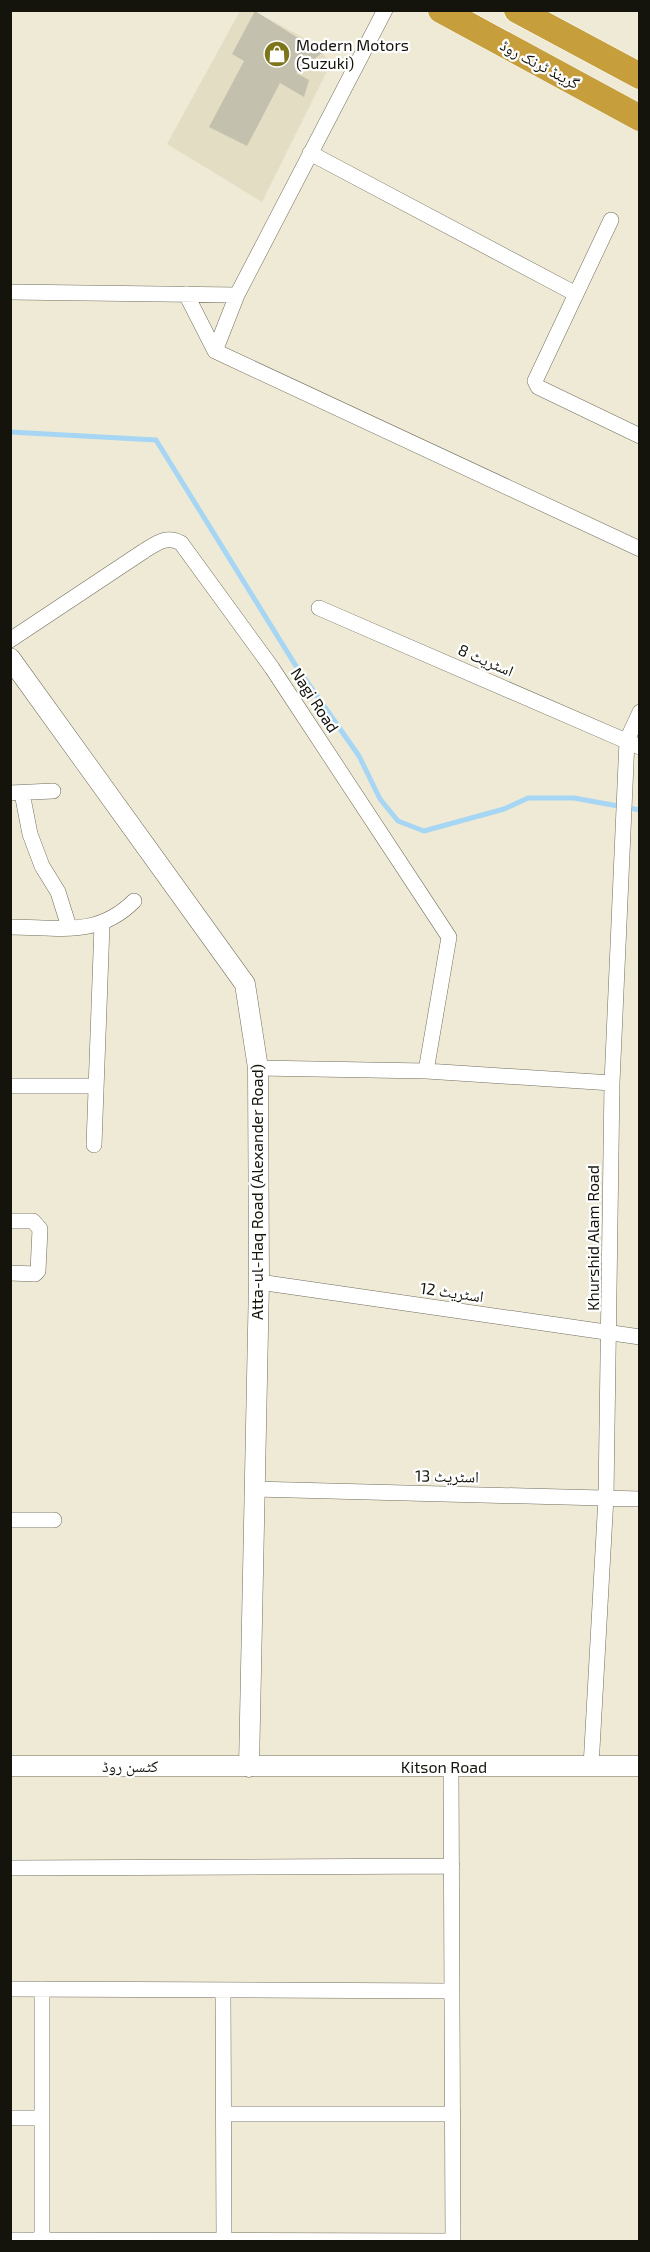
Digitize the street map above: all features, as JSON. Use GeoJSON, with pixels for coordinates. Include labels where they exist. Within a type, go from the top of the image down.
{"type":"FeatureCollection","features":[{"type":"Feature","properties":{"kind":"highway","name":"گرینڈ ٹرنک روڈ"},"geometry":{"type":"LineString","coordinates":[[441,10],[639,118]]}},
{"type":"Feature","properties":{"kind":"highway"},"geometry":{"type":"LineString","coordinates":[[517,10],[639,75]]}},
{"type":"Feature","properties":{"kind":"street"},"geometry":{"type":"LineString","coordinates":[[215,351],[237,295],[385,10]]}},
{"type":"Feature","properties":{"kind":"street"},"geometry":{"type":"LineString","coordinates":[[310,153],[576,294]]}},
{"type":"Feature","properties":{"kind":"street"},"geometry":{"type":"LineString","coordinates":[[611,220],[535,381],[538,387],[639,436]]}},
{"type":"Feature","properties":{"kind":"street"},"geometry":{"type":"LineString","coordinates":[[10,292],[237,295]]}},
{"type":"Feature","properties":{"kind":"street"},"geometry":{"type":"LineString","coordinates":[[186,294],[215,351],[639,549]]}},
{"type":"Feature","properties":{"kind":"street","name":"Nagi Road"},"geometry":{"type":"LineString","coordinates":[[10,640],[144,551],[172,538],[181,543],[272,668],[449,937],[426,1071]]}},
{"type":"Feature","properties":{"kind":"street","name":"اسٹریٹ 8"},"geometry":{"type":"LineString","coordinates":[[319,608],[633,743]]}},
{"type":"Feature","properties":{"kind":"street","name":"Atta-ul-Haq Road (Alexander Road)"},"geometry":{"type":"LineString","coordinates":[[10,658],[245,984],[258,1068],[259,1282],[249,1767]]}},
{"type":"Feature","properties":{"kind":"street","name":"Khurshid Alam Road"},"geometry":{"type":"LineString","coordinates":[[591,1767],[606,1497],[612,1083],[624,815],[639,712]]}},
{"type":"Feature","properties":{"kind":"street"},"geometry":{"type":"LineString","coordinates":[[53,791],[16,793],[42,866],[58,892],[69,927]]}},
{"type":"Feature","properties":{"kind":"street"},"geometry":{"type":"LineString","coordinates":[[10,927],[102,925],[120,915],[134,901]]}},
{"type":"Feature","properties":{"kind":"street"},"geometry":{"type":"LineString","coordinates":[[94,1145],[102,925]]}},
{"type":"Feature","properties":{"kind":"street"},"geometry":{"type":"LineString","coordinates":[[258,1068],[426,1071],[612,1083]]}},
{"type":"Feature","properties":{"kind":"street"},"geometry":{"type":"LineString","coordinates":[[10,1086],[96,1086]]}},
{"type":"Feature","properties":{"kind":"street"},"geometry":{"type":"LineString","coordinates":[[10,1221],[33,1221],[40,1228],[39,1271],[35,1274],[10,1273]]}},
{"type":"Feature","properties":{"kind":"street","name":"اسٹریٹ 12"},"geometry":{"type":"LineString","coordinates":[[259,1282],[610,1334],[639,1336]]}},
{"type":"Feature","properties":{"kind":"street","name":"اسٹریٹ 13"},"geometry":{"type":"LineString","coordinates":[[253,1489],[639,1499]]}},
{"type":"Feature","properties":{"kind":"street"},"geometry":{"type":"LineString","coordinates":[[10,1520],[54,1520]]}},
{"type":"Feature","properties":{"kind":"street","name":"کٹسن روڈ"},"geometry":{"type":"LineString","coordinates":[[10,1766],[249,1767]]}},
{"type":"Feature","properties":{"kind":"street","name":"Kitson Road"},"geometry":{"type":"LineString","coordinates":[[249,1767],[639,1766]]}},
{"type":"Feature","properties":{"kind":"street"},"geometry":{"type":"LineString","coordinates":[[10,2240],[453,2241],[451,1767]]}},
{"type":"Feature","properties":{"kind":"street"},"geometry":{"type":"LineString","coordinates":[[10,1868],[452,1866]]}},
{"type":"Feature","properties":{"kind":"street"},"geometry":{"type":"LineString","coordinates":[[10,1989],[452,1991]]}},
{"type":"Feature","properties":{"kind":"street"},"geometry":{"type":"LineString","coordinates":[[42,1989],[42,2240]]}},
{"type":"Feature","properties":{"kind":"street"},"geometry":{"type":"LineString","coordinates":[[224,1990],[224,2241]]}},
{"type":"Feature","properties":{"kind":"street"},"geometry":{"type":"LineString","coordinates":[[224,2114],[453,2114]]}},
{"type":"Feature","properties":{"kind":"street"},"geometry":{"type":"LineString","coordinates":[[10,2118],[42,2118]]}},
{"type":"Feature","properties":{"kind":"shaded area"},"geometry":{"type":"Polygon","coordinates":[[[240,11],[254,11],[315,44],[331,63],[262,202],[167,144],[240,11]]]}},
{"type":"Feature","properties":{"kind":"building"},"geometry":{"type":"Polygon","coordinates":[[[255,11],[322,53],[296,73],[309,80],[304,97],[280,83],[247,146],[209,127],[244,61],[232,54],[255,11]]]}},
{"type":"Feature","properties":{"kind":"waterway"},"geometry":{"type":"LineString","coordinates":[[10,432],[156,440],[296,666],[359,756],[380,799],[398,821],[424,831],[504,809],[528,798],[574,798],[640,810]]}},
{"type":"Feature","properties":{"kind":"place","name":"Modern Motors (Suzuki)"},"geometry":{"type":"Point","coordinates":[277,54]}}]}
